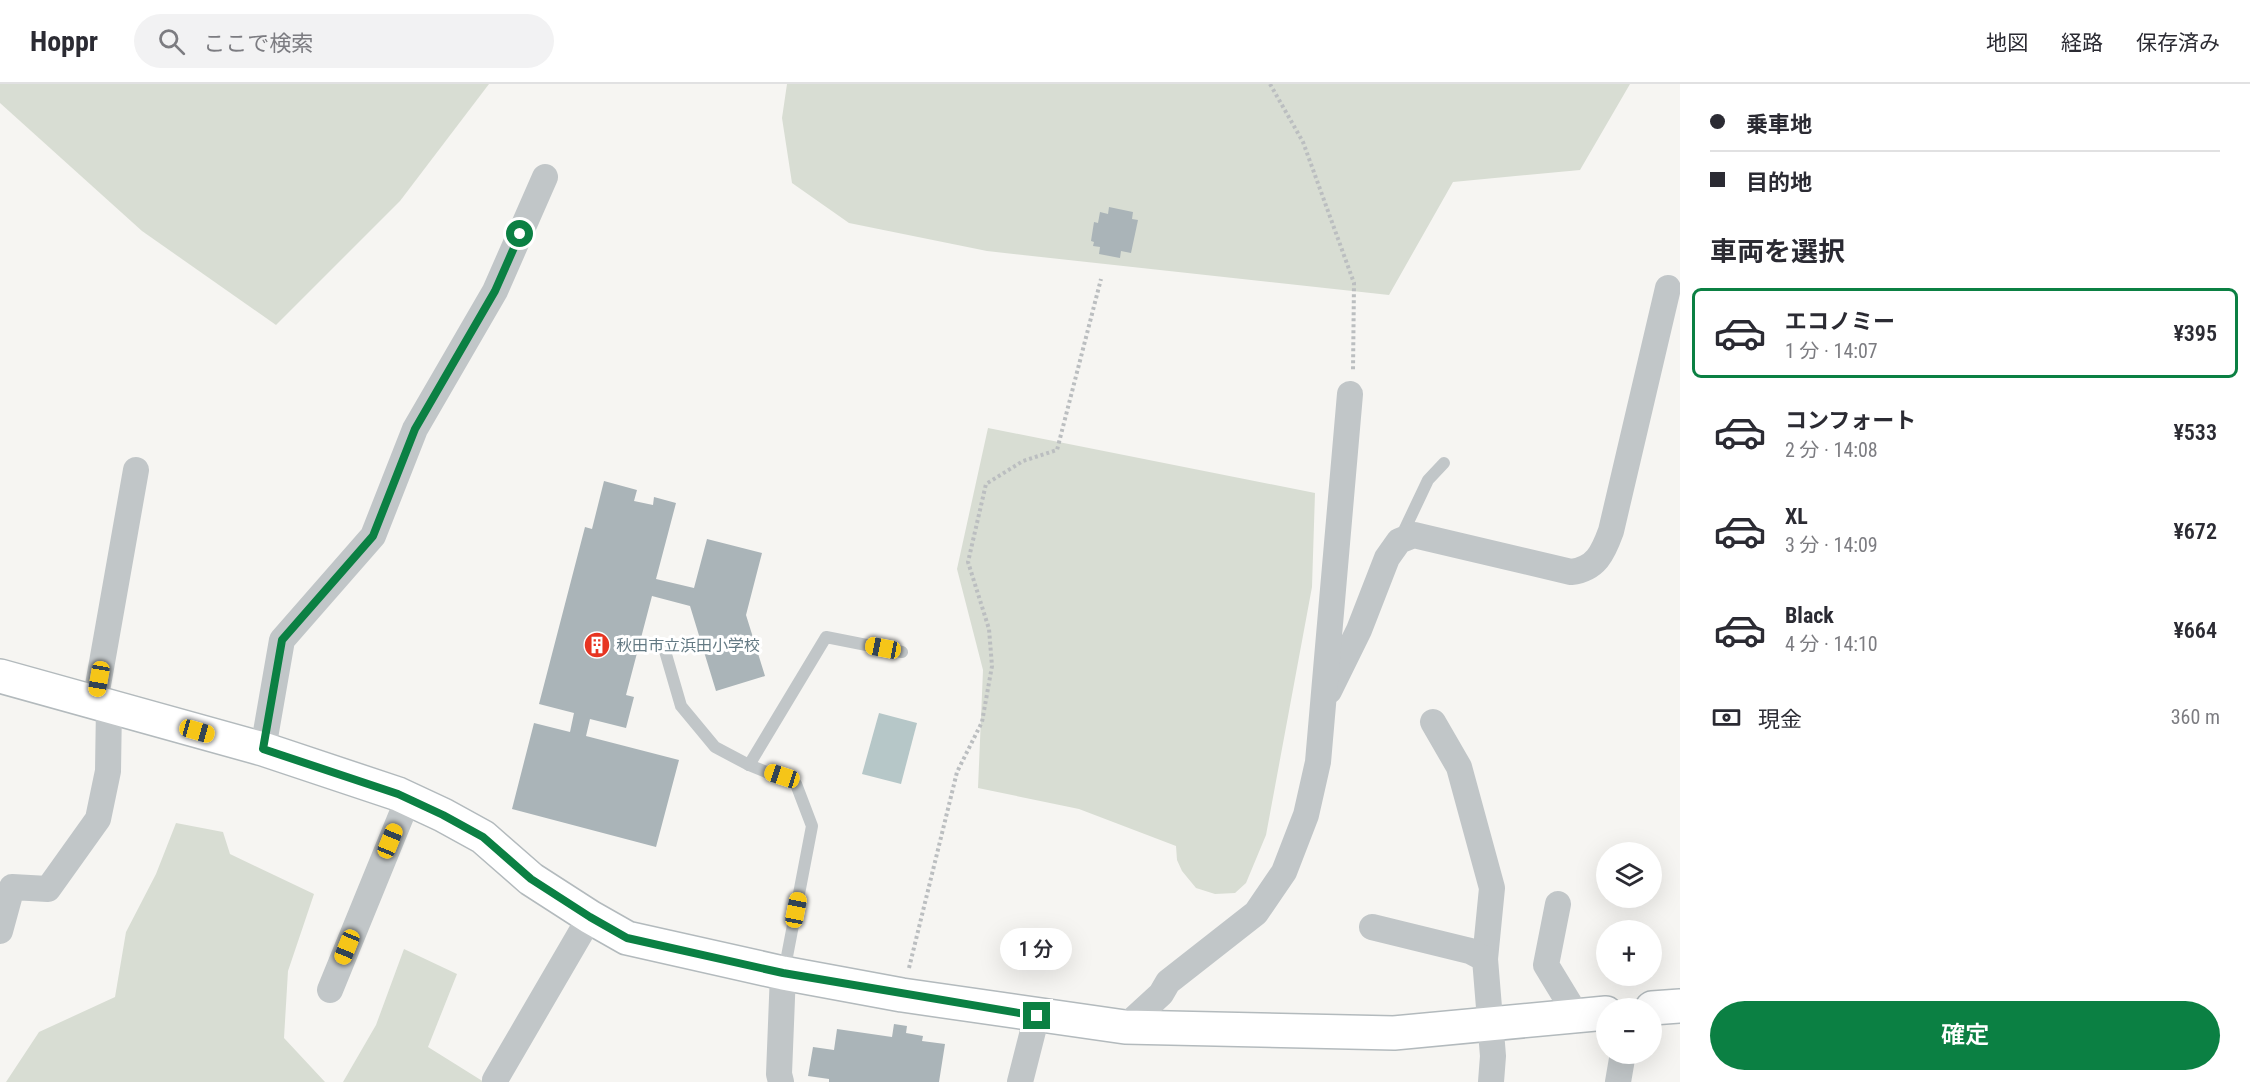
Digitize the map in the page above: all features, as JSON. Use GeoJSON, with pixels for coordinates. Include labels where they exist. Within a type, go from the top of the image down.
{"type":"FeatureCollection","features":[{"type":"Feature","properties":{"kind":"street"},"geometry":{"type":"LineString","coordinates":[[263,749],[282,640],[373,536],[415,429],[495,291],[545,177]]}},
{"type":"Feature","properties":{"kind":"street"},"geometry":{"type":"LineString","coordinates":[[1323,705],[1359,630],[1387,558],[1399,541],[1414,535],[1571,572],[1584,571],[1597,562],[1611,531],[1668,288]]}},
{"type":"Feature","properties":{"kind":"street"},"geometry":{"type":"LineString","coordinates":[[1125,1027],[1161,994],[1167,982],[1256,913],[1284,872],[1306,815],[1318,762],[1350,394]]}},
{"type":"Feature","properties":{"kind":"street"},"geometry":{"type":"LineString","coordinates":[[0,931],[12,887],[48,889],[98,819],[108,771],[102,704],[136,470]]}},
{"type":"Feature","properties":{"kind":"street"},"geometry":{"type":"LineString","coordinates":[[0,676],[263,749],[408,799],[483,837],[531,879],[627,938],[783,973],[902,995],[1125,1027],[1394,1033],[1592,1014]]}},
{"type":"Feature","properties":{"kind":"street"},"geometry":{"type":"LineString","coordinates":[[1433,722],[1459,767],[1492,888],[1485,959],[1493,1056],[1491,1082]]}},
{"type":"Feature","properties":{"kind":"street"},"geometry":{"type":"LineString","coordinates":[[330,990],[408,799]]}},
{"type":"Feature","properties":{"kind":"street"},"geometry":{"type":"LineString","coordinates":[[1558,904],[1546,965],[1592,1014]]}},
{"type":"Feature","properties":{"kind":"street"},"geometry":{"type":"LineString","coordinates":[[495,1080],[590,917]]}},
{"type":"Feature","properties":{"kind":"street"},"geometry":{"type":"LineString","coordinates":[[1372,927],[1470,951],[1485,959]]}},
{"type":"Feature","properties":{"kind":"street"},"geometry":{"type":"LineString","coordinates":[[781,1082],[779,1074],[783,973]]}},
{"type":"Feature","properties":{"kind":"street"},"geometry":{"type":"LineString","coordinates":[[1662,1007],[1680,1006]]}},
{"type":"Feature","properties":{"kind":"street"},"geometry":{"type":"LineString","coordinates":[[1020,1082],[1037,1016]]}},
{"type":"Feature","properties":{"kind":"street"},"geometry":{"type":"LineString","coordinates":[[1618,1082],[1621,1064]]}},
{"type":"Feature","properties":{"kind":"lane"},"geometry":{"type":"LineString","coordinates":[[1399,541],[1428,480],[1444,463]]}},
{"type":"Feature","properties":{"kind":"lane"},"geometry":{"type":"LineString","coordinates":[[749,765],[826,637],[902,652]]}},
{"type":"Feature","properties":{"kind":"lane"},"geometry":{"type":"LineString","coordinates":[[665,651],[681,706],[715,747],[749,765],[782,776],[796,784],[812,826],[783,973]]}},
{"type":"Feature","properties":{"kind":"path"},"geometry":{"type":"LineString","coordinates":[[1269,84],[1303,142],[1354,284],[1355,362],[1350,394]]}},
{"type":"Feature","properties":{"kind":"path"},"geometry":{"type":"LineString","coordinates":[[902,995],[957,772],[982,722],[992,666],[989,629],[968,562],[986,484],[1023,461],[1057,450],[1101,279]]}},
{"type":"Feature","properties":{"kind":"shaded area"},"geometry":{"type":"Polygon","coordinates":[[[0,84],[489,84],[400,201],[276,325],[142,231],[0,103],[0,84]]]}},
{"type":"Feature","properties":{"kind":"shaded area"},"geometry":{"type":"Polygon","coordinates":[[[787,84],[1630,84],[1580,170],[1453,182],[1389,295],[987,251],[849,223],[792,183],[782,118],[787,84]]]}},
{"type":"Feature","properties":{"kind":"shaded area"},"geometry":{"type":"Polygon","coordinates":[[[988,428],[1315,493],[1312,587],[1266,835],[1246,883],[1235,893],[1215,894],[1196,888],[1182,871],[1177,860],[1176,846],[1079,809],[978,788],[983,670],[957,569],[988,428]]]}},
{"type":"Feature","properties":{"kind":"shaded area"},"geometry":{"type":"Polygon","coordinates":[[[879,713],[917,723],[901,784],[862,774],[879,713]]]}},
{"type":"Feature","properties":{"kind":"shaded area"},"geometry":{"type":"Polygon","coordinates":[[[176,823],[223,832],[230,854],[314,894],[288,971],[284,1038],[325,1082],[6,1082],[39,1032],[115,997],[126,932],[156,874],[176,823]]]}},
{"type":"Feature","properties":{"kind":"shaded area"},"geometry":{"type":"Polygon","coordinates":[[[404,949],[457,974],[428,1047],[484,1082],[343,1082],[376,1025],[404,949]]]}},
{"type":"Feature","properties":{"kind":"building"},"geometry":{"type":"Polygon","coordinates":[[[1109,207],[1133,212],[1132,219],[1138,220],[1131,253],[1121,251],[1120,258],[1099,254],[1100,247],[1093,246],[1094,242],[1091,241],[1094,222],[1098,223],[1100,212],[1108,214],[1109,207]]]}},
{"type":"Feature","properties":{"kind":"building","name":"秋田市立浜田小学校"},"geometry":{"type":"Polygon","coordinates":[[[604,481],[637,490],[634,501],[653,505],[654,497],[676,503],[656,579],[694,588],[707,539],[762,553],[746,615],[765,676],[716,691],[690,606],[652,596],[626,695],[634,697],[626,728],[590,719],[586,736],[679,760],[656,847],[512,809],[534,723],[570,732],[574,713],[539,704],[585,527],[592,529],[604,481]]]}},
{"type":"Feature","properties":{"kind":"building"},"geometry":{"type":"Polygon","coordinates":[[[894,1024],[907,1026],[906,1033],[923,1036],[922,1041],[945,1044],[939,1082],[829,1082],[829,1079],[808,1076],[813,1047],[834,1050],[837,1029],[892,1037],[894,1024]]]}},
{"type":"Feature","properties":{"kind":"place","name":"秋田市立浜田小学校"},"geometry":{"type":"Point","coordinates":[597,645]}},
{"type":"Feature","properties":{"kind":"route"},"geometry":{"type":"LineString","coordinates":[[520,234],[495,291],[415,429],[373,536],[282,640],[263,749],[398,794],[443,815],[483,837],[531,879],[627,938],[783,973],[902,995],[1037,1016]]}}]}
